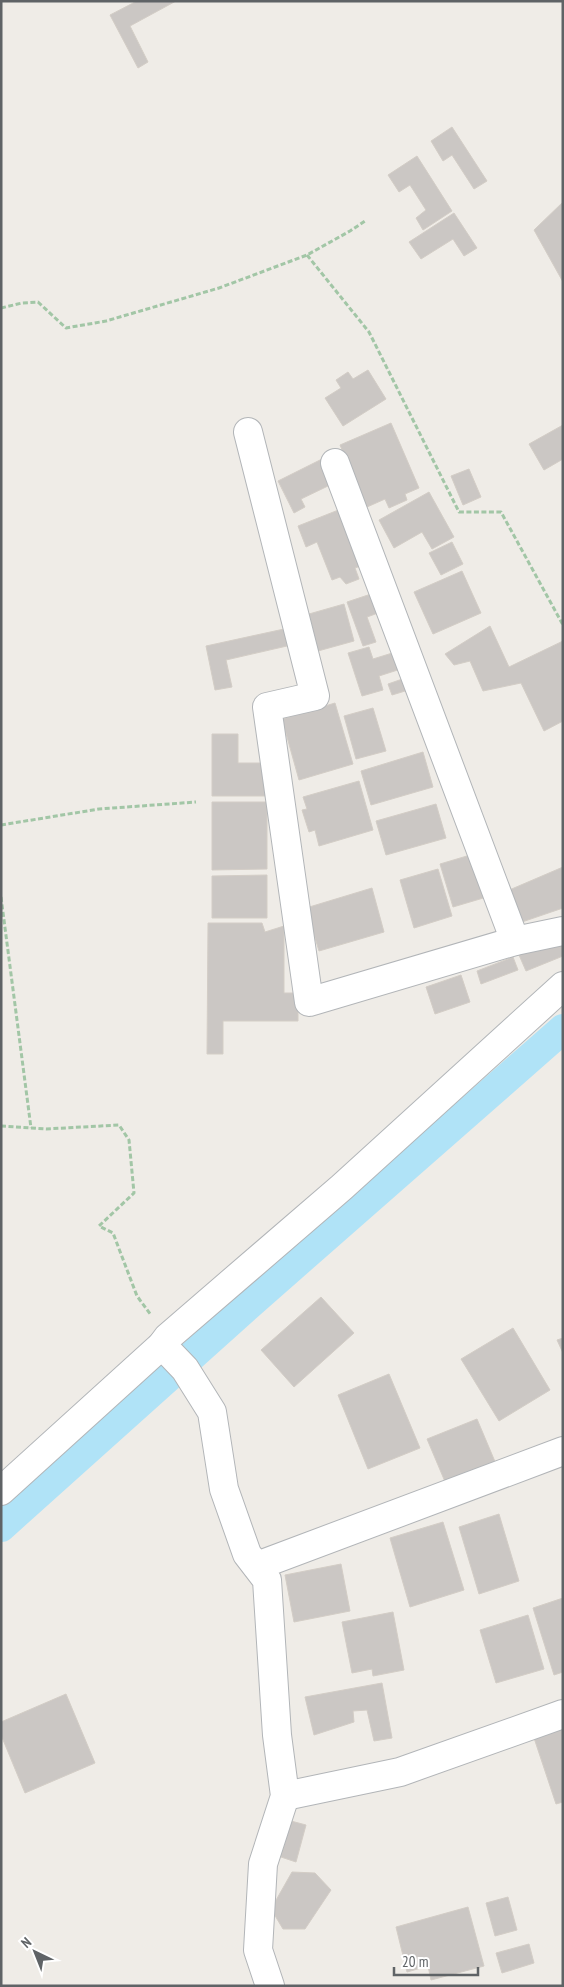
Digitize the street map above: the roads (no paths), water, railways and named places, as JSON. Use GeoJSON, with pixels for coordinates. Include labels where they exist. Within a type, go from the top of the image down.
{"type":"FeatureCollection","features":[{"type":"Feature","properties":{"kind":"street"},"geometry":{"type":"LineString","coordinates":[[248,432],[315,696],[266,707],[309,1002],[515,941],[563,931]]}},
{"type":"Feature","properties":{"kind":"street"},"geometry":{"type":"LineString","coordinates":[[336,463],[515,941]]}},
{"type":"Feature","properties":{"kind":"street"},"geometry":{"type":"LineString","coordinates":[[1,1491],[172,1351],[342,1187],[563,986]]}},
{"type":"Feature","properties":{"kind":"street"},"geometry":{"type":"LineString","coordinates":[[172,1351],[212,1412],[224,1489],[247,1554],[267,1580],[277,1735],[285,1796],[263,1864],[258,1950],[270,1986]]}},
{"type":"Feature","properties":{"kind":"street"},"geometry":{"type":"LineString","coordinates":[[256,1566],[563,1451]]}},
{"type":"Feature","properties":{"kind":"street"},"geometry":{"type":"LineString","coordinates":[[285,1796],[400,1772],[563,1714]]}},
{"type":"Feature","properties":{"kind":"waterway"},"geometry":{"type":"LineString","coordinates":[[1,1527],[253,1301],[563,1029]]}}]}
